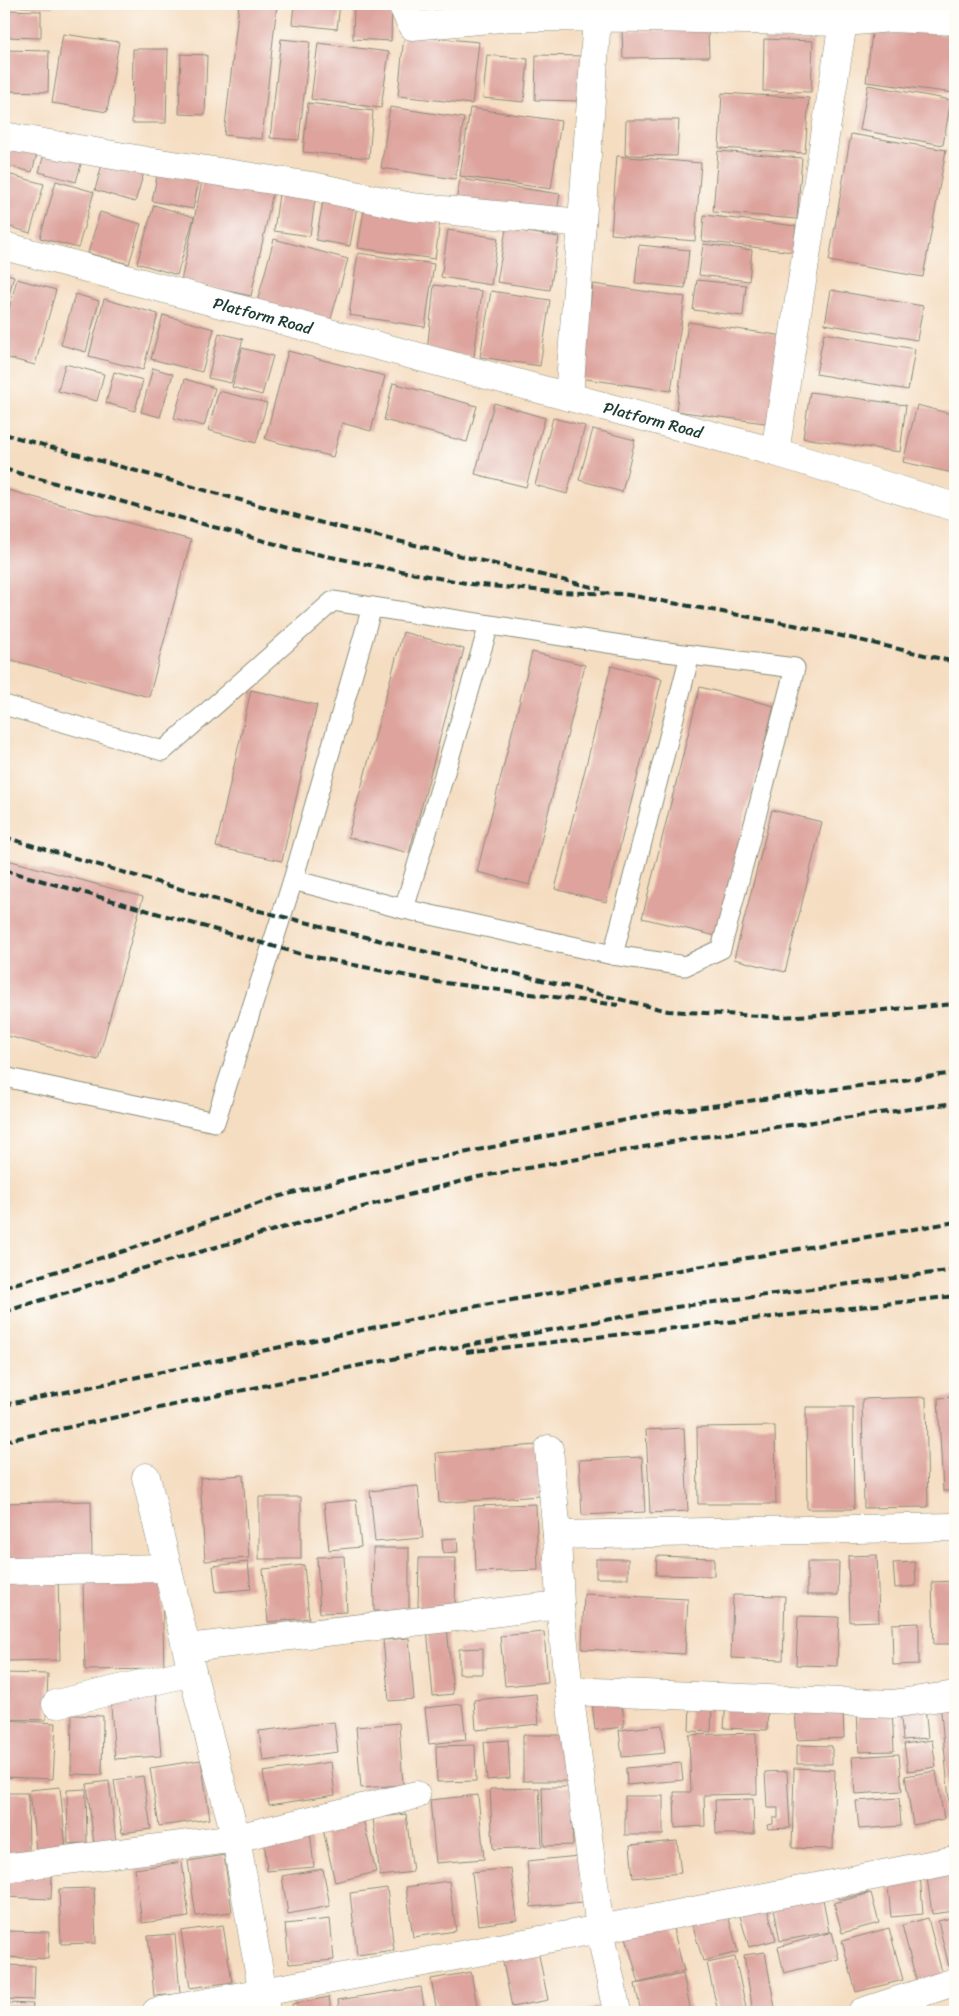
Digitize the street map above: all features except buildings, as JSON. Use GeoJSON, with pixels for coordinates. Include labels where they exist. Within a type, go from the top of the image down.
{"type":"FeatureCollection","features":[{"type":"Feature","properties":{"kind":"street"},"geometry":{"type":"LineString","coordinates":[[402,4],[412,26],[512,17],[597,19],[649,11],[843,22],[892,18],[955,21]]}},
{"type":"Feature","properties":{"kind":"street"},"geometry":{"type":"LineString","coordinates":[[568,397],[597,19]]}},
{"type":"Feature","properties":{"kind":"street"},"geometry":{"type":"LineString","coordinates":[[775,452],[843,22]]}},
{"type":"Feature","properties":{"kind":"street"},"geometry":{"type":"LineString","coordinates":[[4,136],[147,161],[312,186],[411,207],[582,223]]}},
{"type":"Feature","properties":{"kind":"street","name":"Platform Road"},"geometry":{"type":"LineString","coordinates":[[4,246],[775,452],[955,507]]}},
{"type":"Feature","properties":{"kind":"street"},"geometry":{"type":"LineString","coordinates":[[549,1449],[557,1535],[560,1605],[569,1692],[600,1929],[617,2012]]}},
{"type":"Feature","properties":{"kind":"street"},"geometry":{"type":"LineString","coordinates":[[146,1477],[190,1660],[236,1838],[263,2002]]}},
{"type":"Feature","properties":{"kind":"street"},"geometry":{"type":"LineString","coordinates":[[557,1535],[955,1527]]}},
{"type":"Feature","properties":{"kind":"street"},"geometry":{"type":"LineString","coordinates":[[4,1571],[168,1568]]}},
{"type":"Feature","properties":{"kind":"street"},"geometry":{"type":"LineString","coordinates":[[56,1704],[190,1660],[560,1605]]}},
{"type":"Feature","properties":{"kind":"street"},"geometry":{"type":"LineString","coordinates":[[569,1692],[892,1704],[955,1695]]}},
{"type":"Feature","properties":{"kind":"street"},"geometry":{"type":"LineString","coordinates":[[4,1868],[236,1838],[416,1795]]}},
{"type":"Feature","properties":{"kind":"street"},"geometry":{"type":"LineString","coordinates":[[156,2012],[263,2002],[600,1929],[955,1860]]}},
{"type":"Feature","properties":{"kind":"street"},"geometry":{"type":"LineString","coordinates":[[862,2012],[948,1984]]}},
{"type":"Feature","properties":{"kind":"lane"},"geometry":{"type":"LineString","coordinates":[[4,705],[163,751],[332,601],[690,655],[795,668],[721,949],[685,966],[613,955],[404,910],[293,880]]}},
{"type":"Feature","properties":{"kind":"lane"},"geometry":{"type":"LineString","coordinates":[[4,1077],[214,1122],[293,880],[372,607]]}},
{"type":"Feature","properties":{"kind":"lane"},"geometry":{"type":"LineString","coordinates":[[404,910],[489,625]]}},
{"type":"Feature","properties":{"kind":"lane"},"geometry":{"type":"LineString","coordinates":[[613,955],[690,655]]}},
{"type":"Feature","properties":{"kind":"railway"},"geometry":{"type":"LineString","coordinates":[[4,434],[326,524],[601,589]]}},
{"type":"Feature","properties":{"kind":"railway"},"geometry":{"type":"LineString","coordinates":[[4,469],[297,550],[395,570],[471,584],[555,592],[623,594],[794,625],[955,662]]}},
{"type":"Feature","properties":{"kind":"railway"},"geometry":{"type":"LineString","coordinates":[[4,837],[231,904],[668,1011],[778,1017],[955,1004]]}},
{"type":"Feature","properties":{"kind":"railway"},"geometry":{"type":"LineString","coordinates":[[4,870],[301,954],[437,982],[618,1005]]}},
{"type":"Feature","properties":{"kind":"railway"},"geometry":{"type":"LineString","coordinates":[[4,1287],[124,1251],[277,1197],[394,1167],[660,1113],[955,1073]]}},
{"type":"Feature","properties":{"kind":"railway"},"geometry":{"type":"LineString","coordinates":[[4,1312],[134,1271],[285,1227],[478,1177],[694,1138],[955,1103]]}},
{"type":"Feature","properties":{"kind":"railway"},"geometry":{"type":"LineString","coordinates":[[4,1405],[467,1308],[955,1222]]}},
{"type":"Feature","properties":{"kind":"railway"},"geometry":{"type":"LineString","coordinates":[[4,1441],[371,1363],[676,1307],[955,1270]]}},
{"type":"Feature","properties":{"kind":"railway"},"geometry":{"type":"LineString","coordinates":[[466,1352],[955,1296]]}}]}
